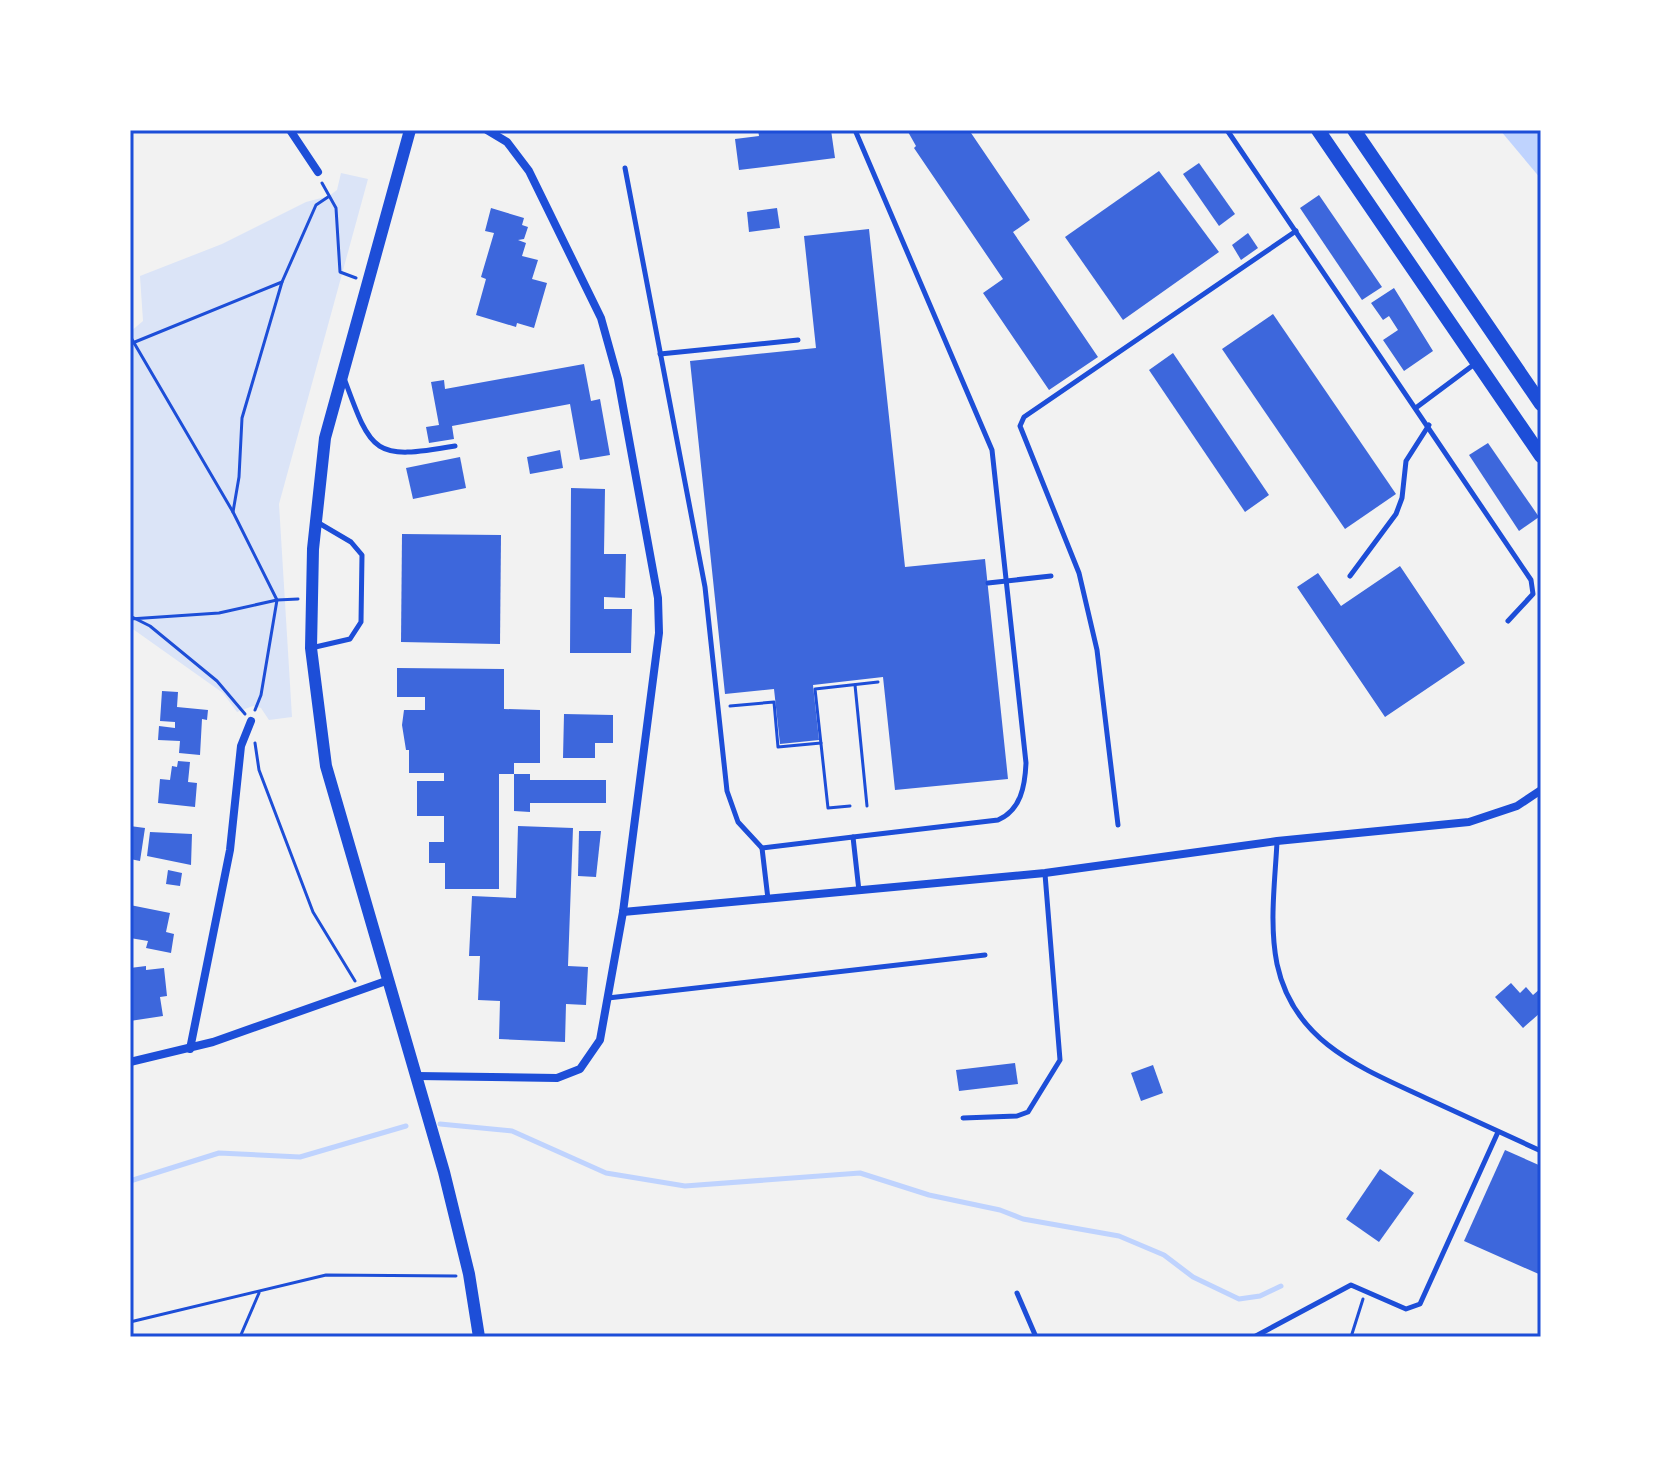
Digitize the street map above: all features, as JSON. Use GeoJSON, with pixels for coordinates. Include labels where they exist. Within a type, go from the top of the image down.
{"type":"FeatureCollection","features":[{"type":"Feature","properties":{"kind":"main road"},"geometry":{"type":"LineString","coordinates":[[1318,130],[1541,456]]}},
{"type":"Feature","properties":{"kind":"main road"},"geometry":{"type":"LineString","coordinates":[[1354,130],[1541,404]]}},
{"type":"Feature","properties":{"kind":"street"},"geometry":{"type":"LineString","coordinates":[[290,130],[318,172]]}},
{"type":"Feature","properties":{"kind":"street"},"geometry":{"type":"LineString","coordinates":[[410,130],[341,370],[325,438],[310,598],[311,648],[326,766],[444,1172],[465,1254],[479,1337]]}},
{"type":"Feature","properties":{"kind":"street"},"geometry":{"type":"LineString","coordinates":[[417,1076],[557,1078],[570,1074],[587,1061],[600,1040],[623,912],[658,646],[658,598],[618,379],[601,318],[529,171],[507,142],[487,130]]}},
{"type":"Feature","properties":{"kind":"street"},"geometry":{"type":"LineString","coordinates":[[190,1049],[228,861],[241,746],[251,721]]}},
{"type":"Feature","properties":{"kind":"street"},"geometry":{"type":"LineString","coordinates":[[623,912],[1045,873],[1277,841],[1469,822],[1517,806],[1541,790]]}},
{"type":"Feature","properties":{"kind":"street"},"geometry":{"type":"LineString","coordinates":[[130,1062],[190,1049],[386,981]]}},
{"type":"Feature","properties":{"kind":"lane"},"geometry":{"type":"LineString","coordinates":[[762,848],[986,823],[1008,815],[1022,791],[1026,753],[992,450],[855,130]]}},
{"type":"Feature","properties":{"kind":"lane"},"geometry":{"type":"LineString","coordinates":[[1227,130],[1531,580],[1533,594],[1508,621]]}},
{"type":"Feature","properties":{"kind":"lane"},"geometry":{"type":"LineString","coordinates":[[625,168],[708,613],[731,809],[743,828],[762,848],[768,900]]}},
{"type":"Feature","properties":{"kind":"lane"},"geometry":{"type":"LineString","coordinates":[[1118,825],[1097,650],[1082,586],[1020,426],[1024,417],[1296,231]]}},
{"type":"Feature","properties":{"kind":"lane"},"geometry":{"type":"LineString","coordinates":[[660,354],[798,340]]}},
{"type":"Feature","properties":{"kind":"lane"},"geometry":{"type":"LineString","coordinates":[[1417,407],[1477,363]]}},
{"type":"Feature","properties":{"kind":"lane"},"geometry":{"type":"LineString","coordinates":[[341,370],[359,417],[378,447],[403,455],[455,446]]}},
{"type":"Feature","properties":{"kind":"lane"},"geometry":{"type":"LineString","coordinates":[[1350,576],[1396,514],[1402,498],[1406,461],[1429,425]]}},
{"type":"Feature","properties":{"kind":"lane"},"geometry":{"type":"LineString","coordinates":[[311,648],[350,639],[361,622],[362,555],[347,538],[316,521]]}},
{"type":"Feature","properties":{"kind":"lane"},"geometry":{"type":"LineString","coordinates":[[988,583],[1051,576]]}},
{"type":"Feature","properties":{"kind":"lane"},"geometry":{"type":"LineString","coordinates":[[708,613],[716,612]]}},
{"type":"Feature","properties":{"kind":"lane"},"geometry":{"type":"LineString","coordinates":[[853,837],[859,892]]}},
{"type":"Feature","properties":{"kind":"lane"},"geometry":{"type":"LineString","coordinates":[[1277,841],[1273,924],[1277,963],[1290,1000],[1308,1029],[1340,1057],[1373,1076],[1540,1148]]}},
{"type":"Feature","properties":{"kind":"lane"},"geometry":{"type":"LineString","coordinates":[[963,1118],[1017,1116],[1028,1112],[1060,1060],[1045,873]]}},
{"type":"Feature","properties":{"kind":"lane"},"geometry":{"type":"LineString","coordinates":[[608,998],[985,955]]}},
{"type":"Feature","properties":{"kind":"lane"},"geometry":{"type":"LineString","coordinates":[[1254,1337],[1340,1288],[1351,1285],[1406,1309],[1420,1304],[1498,1132]]}},
{"type":"Feature","properties":{"kind":"lane"},"geometry":{"type":"LineString","coordinates":[[1017,1293],[1036,1337]]}},
{"type":"Feature","properties":{"kind":"path"},"geometry":{"type":"LineString","coordinates":[[318,172],[336,208],[340,272],[367,282]]}},
{"type":"Feature","properties":{"kind":"path"},"geometry":{"type":"LineString","coordinates":[[233,512],[239,477],[242,418],[282,282],[316,205],[328,197]]}},
{"type":"Feature","properties":{"kind":"path"},"geometry":{"type":"LineString","coordinates":[[131,345],[282,282]]}},
{"type":"Feature","properties":{"kind":"path"},"geometry":{"type":"LineString","coordinates":[[130,336],[131,345],[233,512],[277,600],[261,695],[251,721],[259,770],[313,912],[361,990]]}},
{"type":"Feature","properties":{"kind":"path"},"geometry":{"type":"LineString","coordinates":[[131,618],[219,613],[277,600],[310,598]]}},
{"type":"Feature","properties":{"kind":"path"},"geometry":{"type":"LineString","coordinates":[[131,618],[150,626],[217,681],[251,721]]}},
{"type":"Feature","properties":{"kind":"path"},"geometry":{"type":"LineString","coordinates":[[850,806],[828,808],[815,689],[878,682]]}},
{"type":"Feature","properties":{"kind":"path"},"geometry":{"type":"LineString","coordinates":[[855,685],[867,806]]}},
{"type":"Feature","properties":{"kind":"path"},"geometry":{"type":"LineString","coordinates":[[730,706],[774,702],[778,747],[798,748],[821,743]]}},
{"type":"Feature","properties":{"kind":"path"},"geometry":{"type":"LineString","coordinates":[[752,704],[752,711]]}},
{"type":"Feature","properties":{"kind":"path"},"geometry":{"type":"LineString","coordinates":[[130,1322],[326,1275],[437,1279],[469,1274]]}},
{"type":"Feature","properties":{"kind":"path"},"geometry":{"type":"LineString","coordinates":[[1351,1337],[1366,1290]]}},
{"type":"Feature","properties":{"kind":"path"},"geometry":{"type":"LineString","coordinates":[[240,1337],[260,1291]]}},
{"type":"Feature","properties":{"kind":"shaded area"},"geometry":{"type":"Polygon","coordinates":[[[341,173],[368,179],[279,504],[292,717],[269,720],[261,708],[253,706],[237,712],[223,693],[130,627],[130,332],[143,321],[140,276],[222,244],[306,202],[329,196],[337,190],[341,173]]]}},
{"type":"Feature","properties":{"kind":"water"},"geometry":{"type":"Polygon","coordinates":[[[1500,130],[1541,130],[1541,179],[1500,130]]]}},
{"type":"Feature","properties":{"kind":"building"},"geometry":{"type":"Polygon","coordinates":[[[758,130],[831,130],[835,158],[739,170],[735,139],[759,136],[758,130]]]}},
{"type":"Feature","properties":{"kind":"building"},"geometry":{"type":"Polygon","coordinates":[[[907,130],[969,130],[1030,220],[1013,232],[1098,357],[1049,390],[983,293],[1003,279],[914,148],[916,146],[907,130]]]}},
{"type":"Feature","properties":{"kind":"building"},"geometry":{"type":"Polygon","coordinates":[[[1199,163],[1235,214],[1219,226],[1183,174],[1199,163]]]}},
{"type":"Feature","properties":{"kind":"building"},"geometry":{"type":"Polygon","coordinates":[[[1159,171],[1219,252],[1123,320],[1065,237],[1159,171]]]}},
{"type":"Feature","properties":{"kind":"building"},"geometry":{"type":"Polygon","coordinates":[[[1319,195],[1382,287],[1362,300],[1300,208],[1319,195]]]}},
{"type":"Feature","properties":{"kind":"building"},"geometry":{"type":"Polygon","coordinates":[[[491,208],[524,218],[522,225],[528,227],[524,239],[518,240],[526,243],[522,256],[538,260],[532,279],[547,283],[534,328],[517,323],[516,327],[476,315],[486,279],[481,277],[494,233],[485,231],[491,208]]]}},
{"type":"Feature","properties":{"kind":"building"},"geometry":{"type":"Polygon","coordinates":[[[777,208],[780,228],[749,232],[747,212],[777,208]]]}},
{"type":"Feature","properties":{"kind":"building"},"geometry":{"type":"Polygon","coordinates":[[[869,229],[905,567],[985,559],[1008,779],[895,790],[883,677],[813,685],[819,740],[780,744],[774,689],[725,694],[690,361],[816,348],[804,236],[869,229]]]}},
{"type":"Feature","properties":{"kind":"building"},"geometry":{"type":"Polygon","coordinates":[[[1248,233],[1258,248],[1241,260],[1232,245],[1248,233]]]}},
{"type":"Feature","properties":{"kind":"building"},"geometry":{"type":"Polygon","coordinates":[[[1394,288],[1433,351],[1404,371],[1383,340],[1398,330],[1389,316],[1383,320],[1371,303],[1394,288]]]}},
{"type":"Feature","properties":{"kind":"building"},"geometry":{"type":"Polygon","coordinates":[[[1273,314],[1396,494],[1345,529],[1222,349],[1273,314]]]}},
{"type":"Feature","properties":{"kind":"building"},"geometry":{"type":"Polygon","coordinates":[[[1173,353],[1269,495],[1245,512],[1149,370],[1173,353]]]}},
{"type":"Feature","properties":{"kind":"building"},"geometry":{"type":"Polygon","coordinates":[[[584,364],[591,401],[600,399],[610,455],[580,460],[570,404],[452,426],[454,439],[429,443],[426,427],[439,425],[431,382],[444,380],[445,389],[584,364]]]}},
{"type":"Feature","properties":{"kind":"building"},"geometry":{"type":"Polygon","coordinates":[[[1488,443],[1539,517],[1519,531],[1469,455],[1488,443]]]}},
{"type":"Feature","properties":{"kind":"building"},"geometry":{"type":"Polygon","coordinates":[[[560,450],[563,468],[530,474],[527,457],[560,450]]]}},
{"type":"Feature","properties":{"kind":"building"},"geometry":{"type":"Polygon","coordinates":[[[460,457],[466,488],[413,499],[406,468],[460,457]]]}},
{"type":"Feature","properties":{"kind":"building"},"geometry":{"type":"Polygon","coordinates":[[[571,488],[605,489],[604,554],[626,554],[625,598],[604,597],[604,609],[632,609],[631,653],[570,653],[571,488]]]}},
{"type":"Feature","properties":{"kind":"building"},"geometry":{"type":"Polygon","coordinates":[[[402,534],[501,535],[500,644],[401,642],[402,534]]]}},
{"type":"Feature","properties":{"kind":"building"},"geometry":{"type":"Polygon","coordinates":[[[1400,566],[1465,663],[1385,717],[1297,587],[1318,573],[1341,606],[1400,566]]]}},
{"type":"Feature","properties":{"kind":"building"},"geometry":{"type":"Polygon","coordinates":[[[397,668],[504,669],[504,709],[540,710],[540,763],[514,763],[514,774],[499,774],[499,889],[445,889],[445,863],[429,863],[429,842],[444,842],[444,816],[417,816],[417,781],[444,781],[444,773],[409,773],[409,750],[406,750],[402,725],[404,710],[425,710],[425,697],[397,697],[397,668]]]}},
{"type":"Feature","properties":{"kind":"building"},"geometry":{"type":"Polygon","coordinates":[[[162,691],[178,692],[177,707],[208,710],[207,720],[202,719],[200,755],[179,753],[180,741],[158,740],[159,726],[175,728],[175,722],[160,721],[162,691]]]}},
{"type":"Feature","properties":{"kind":"building"},"geometry":{"type":"Polygon","coordinates":[[[564,714],[613,715],[613,743],[595,743],[595,758],[563,758],[564,714]]]}},
{"type":"Feature","properties":{"kind":"building"},"geometry":{"type":"Polygon","coordinates":[[[178,761],[190,762],[188,782],[197,783],[195,807],[158,803],[160,779],[170,780],[172,766],[177,767],[178,761]]]}},
{"type":"Feature","properties":{"kind":"building"},"geometry":{"type":"Polygon","coordinates":[[[514,774],[530,774],[530,780],[606,780],[606,803],[530,803],[530,812],[514,811],[514,774]]]}},
{"type":"Feature","properties":{"kind":"building"},"geometry":{"type":"Polygon","coordinates":[[[130,826],[145,828],[140,861],[130,859],[130,826]]]}},
{"type":"Feature","properties":{"kind":"building"},"geometry":{"type":"Polygon","coordinates":[[[518,826],[573,828],[568,966],[588,967],[586,1005],[566,1004],[565,1042],[499,1039],[500,1001],[478,1000],[480,956],[469,956],[472,896],[516,898],[518,826]]]}},
{"type":"Feature","properties":{"kind":"building"},"geometry":{"type":"Polygon","coordinates":[[[579,831],[601,831],[596,877],[578,876],[579,831]]]}},
{"type":"Feature","properties":{"kind":"building"},"geometry":{"type":"Polygon","coordinates":[[[150,832],[192,834],[191,865],[147,856],[150,832]]]}},
{"type":"Feature","properties":{"kind":"building"},"geometry":{"type":"Polygon","coordinates":[[[168,870],[182,873],[180,886],[166,884],[168,870]]]}},
{"type":"Feature","properties":{"kind":"building"},"geometry":{"type":"Polygon","coordinates":[[[130,905],[170,913],[166,932],[174,934],[171,953],[146,948],[148,941],[130,938],[130,905]]]}},
{"type":"Feature","properties":{"kind":"building"},"geometry":{"type":"Polygon","coordinates":[[[146,966],[146,970],[164,968],[167,996],[160,997],[163,1016],[130,1021],[130,968],[146,966]]]}},
{"type":"Feature","properties":{"kind":"building"},"geometry":{"type":"Polygon","coordinates":[[[1511,983],[1520,993],[1526,987],[1533,995],[1541,988],[1540,1013],[1523,1028],[1495,997],[1511,983]]]}},
{"type":"Feature","properties":{"kind":"building"},"geometry":{"type":"Polygon","coordinates":[[[1015,1063],[1018,1084],[959,1091],[956,1070],[1015,1063]]]}},
{"type":"Feature","properties":{"kind":"building"},"geometry":{"type":"Polygon","coordinates":[[[1153,1065],[1163,1093],[1141,1101],[1131,1073],[1153,1065]]]}},
{"type":"Feature","properties":{"kind":"building"},"geometry":{"type":"Polygon","coordinates":[[[1505,1150],[1541,1166],[1541,1275],[1464,1241],[1505,1150]]]}},
{"type":"Feature","properties":{"kind":"building"},"geometry":{"type":"Polygon","coordinates":[[[1380,1169],[1414,1193],[1379,1242],[1346,1219],[1380,1169]]]}},
{"type":"Feature","properties":{"kind":"waterway"},"geometry":{"type":"LineString","coordinates":[[440,1124],[512,1131],[606,1173],[685,1186],[860,1173],[929,1195],[1000,1210],[1023,1219],[1119,1236],[1164,1255],[1193,1277],[1239,1299],[1260,1296],[1281,1286]]}},
{"type":"Feature","properties":{"kind":"waterway"},"geometry":{"type":"LineString","coordinates":[[130,1181],[219,1153],[300,1157],[406,1126]]}}]}
